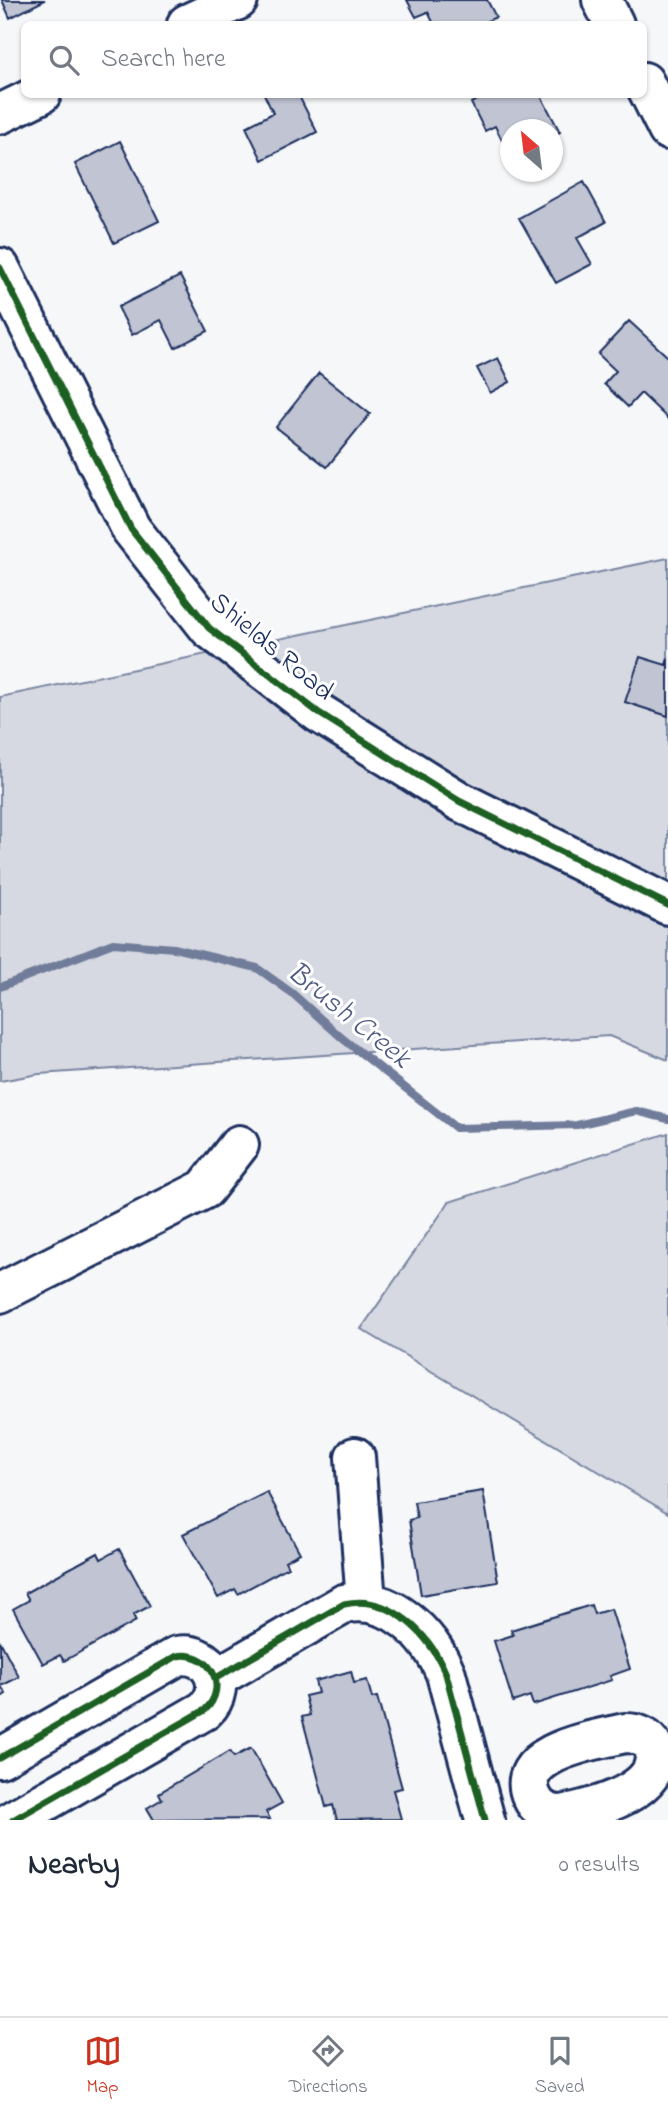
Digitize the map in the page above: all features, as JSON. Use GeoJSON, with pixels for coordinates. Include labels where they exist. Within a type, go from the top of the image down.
{"type":"FeatureCollection","features":[{"type":"Feature","properties":{"kind":"street"},"geometry":{"type":"LineString","coordinates":[[193,21],[238,0]]}},
{"type":"Feature","properties":{"kind":"street"},"geometry":{"type":"LineString","coordinates":[[602,0],[612,21]]}},
{"type":"Feature","properties":{"kind":"street"},"geometry":{"type":"LineString","coordinates":[[647,90],[668,130]]}},
{"type":"Feature","properties":{"kind":"street"},"geometry":{"type":"LineString","coordinates":[[0,114],[33,98]]}},
{"type":"Feature","properties":{"kind":"street","name":"Shields Road"},"geometry":{"type":"LineString","coordinates":[[0,268],[131,528],[209,628],[319,713],[459,801],[668,905]]}},
{"type":"Feature","properties":{"kind":"street"},"geometry":{"type":"LineString","coordinates":[[0,1293],[205,1189],[239,1145]]}},
{"type":"Feature","properties":{"kind":"street"},"geometry":{"type":"LineString","coordinates":[[355,1457],[366,1602]]}},
{"type":"Feature","properties":{"kind":"street"},"geometry":{"type":"LineString","coordinates":[[216,1678],[338,1607],[366,1602],[404,1619],[418,1629],[435,1649],[446,1674],[484,1815],[531,1795]]}},
{"type":"Feature","properties":{"kind":"street"},"geometry":{"type":"LineString","coordinates":[[0,1758],[177,1656],[192,1655],[201,1658],[216,1678],[216,1694],[205,1710],[13,1820]]}},
{"type":"Feature","properties":{"kind":"street"},"geometry":{"type":"LineString","coordinates":[[55,1726],[85,1779]]}},
{"type":"Feature","properties":{"kind":"shaded area"},"geometry":{"type":"Polygon","coordinates":[[[668,558],[668,1060],[609,1036],[39,1074],[0,1081],[0,697],[668,558]]]}},
{"type":"Feature","properties":{"kind":"shaded area"},"geometry":{"type":"Polygon","coordinates":[[[668,1133],[668,1513],[361,1329],[449,1202],[668,1133]]]}},
{"type":"Feature","properties":{"kind":"building"},"geometry":{"type":"Polygon","coordinates":[[[2,0],[45,0],[10,18],[2,0]]]}},
{"type":"Feature","properties":{"kind":"building"},"geometry":{"type":"Polygon","coordinates":[[[407,0],[487,0],[496,17],[487,21],[432,21],[428,12],[416,17],[407,0]]]}},
{"type":"Feature","properties":{"kind":"building"},"geometry":{"type":"Polygon","coordinates":[[[266,98],[300,98],[317,132],[262,160],[246,127],[273,113],[266,98]]]}},
{"type":"Feature","properties":{"kind":"building"},"geometry":{"type":"Polygon","coordinates":[[[480,98],[542,98],[553,119],[500,119],[500,136],[495,126],[485,131],[471,103],[480,98]]]}},
{"type":"Feature","properties":{"kind":"building"},"geometry":{"type":"Polygon","coordinates":[[[120,141],[159,221],[114,243],[75,164],[120,141]]]}},
{"type":"Feature","properties":{"kind":"building"},"geometry":{"type":"Polygon","coordinates":[[[584,182],[606,222],[577,238],[592,264],[556,283],[519,218],[584,182]]]}},
{"type":"Feature","properties":{"kind":"building"},"geometry":{"type":"Polygon","coordinates":[[[180,276],[208,331],[175,348],[161,320],[132,335],[118,307],[180,276]]]}},
{"type":"Feature","properties":{"kind":"building"},"geometry":{"type":"Polygon","coordinates":[[[629,321],[668,357],[668,419],[641,393],[628,407],[604,384],[616,371],[598,354],[629,321]]]}},
{"type":"Feature","properties":{"kind":"building"},"geometry":{"type":"Polygon","coordinates":[[[498,358],[510,382],[490,393],[477,368],[498,358]]]}},
{"type":"Feature","properties":{"kind":"building"},"geometry":{"type":"Polygon","coordinates":[[[319,373],[370,414],[327,467],[276,427],[319,373]]]}},
{"type":"Feature","properties":{"kind":"building"},"geometry":{"type":"Polygon","coordinates":[[[640,657],[666,665],[668,658],[668,716],[625,702],[640,657]]]}},
{"type":"Feature","properties":{"kind":"building"},"geometry":{"type":"Polygon","coordinates":[[[483,1491],[498,1582],[421,1595],[409,1520],[417,1518],[414,1502],[483,1491]]]}},
{"type":"Feature","properties":{"kind":"building"},"geometry":{"type":"Polygon","coordinates":[[[267,1492],[300,1553],[285,1561],[288,1567],[238,1594],[235,1589],[218,1598],[183,1534],[267,1492]]]}},
{"type":"Feature","properties":{"kind":"building"},"geometry":{"type":"Polygon","coordinates":[[[119,1549],[150,1606],[133,1615],[136,1621],[64,1661],[60,1655],[43,1664],[13,1609],[29,1600],[25,1593],[98,1553],[101,1559],[119,1549]]]}},
{"type":"Feature","properties":{"kind":"building"},"geometry":{"type":"Polygon","coordinates":[[[591,1605],[594,1614],[611,1609],[630,1669],[610,1676],[612,1680],[533,1705],[530,1696],[513,1702],[494,1641],[513,1635],[511,1630],[591,1605]]]}},
{"type":"Feature","properties":{"kind":"building"},"geometry":{"type":"Polygon","coordinates":[[[0,1641],[19,1677],[1,1686],[6,1694],[0,1698],[0,1641]]]}},
{"type":"Feature","properties":{"kind":"building"},"geometry":{"type":"Polygon","coordinates":[[[351,1671],[354,1683],[367,1680],[372,1698],[377,1697],[402,1788],[393,1790],[401,1819],[337,1820],[333,1805],[326,1807],[302,1717],[310,1715],[305,1696],[318,1693],[315,1681],[351,1671]]]}},
{"type":"Feature","properties":{"kind":"building"},"geometry":{"type":"Polygon","coordinates":[[[251,1748],[282,1803],[266,1812],[270,1819],[154,1820],[147,1808],[162,1799],[159,1793],[230,1751],[234,1757],[251,1748]]]}},
{"type":"Feature","properties":{"kind":"waterway","name":"Brush Creek"},"geometry":{"type":"LineString","coordinates":[[0,987],[113,943],[174,948],[257,968],[292,993],[342,1038],[456,1128],[577,1125],[636,1111],[668,1119]]}},
{"type":"Feature","properties":{"kind":"cycle path"},"geometry":{"type":"LineString","coordinates":[[0,268],[131,529],[209,628],[319,713],[459,801],[668,905]]}},
{"type":"Feature","properties":{"kind":"cycle path"},"geometry":{"type":"LineString","coordinates":[[216,1678],[344,1604],[361,1602],[392,1611],[419,1632],[430,1645],[446,1674],[485,1820]]}},
{"type":"Feature","properties":{"kind":"cycle path"},"geometry":{"type":"LineString","coordinates":[[0,1758],[177,1656],[188,1656],[207,1664],[216,1681],[216,1691],[205,1710],[13,1820]]}}]}
